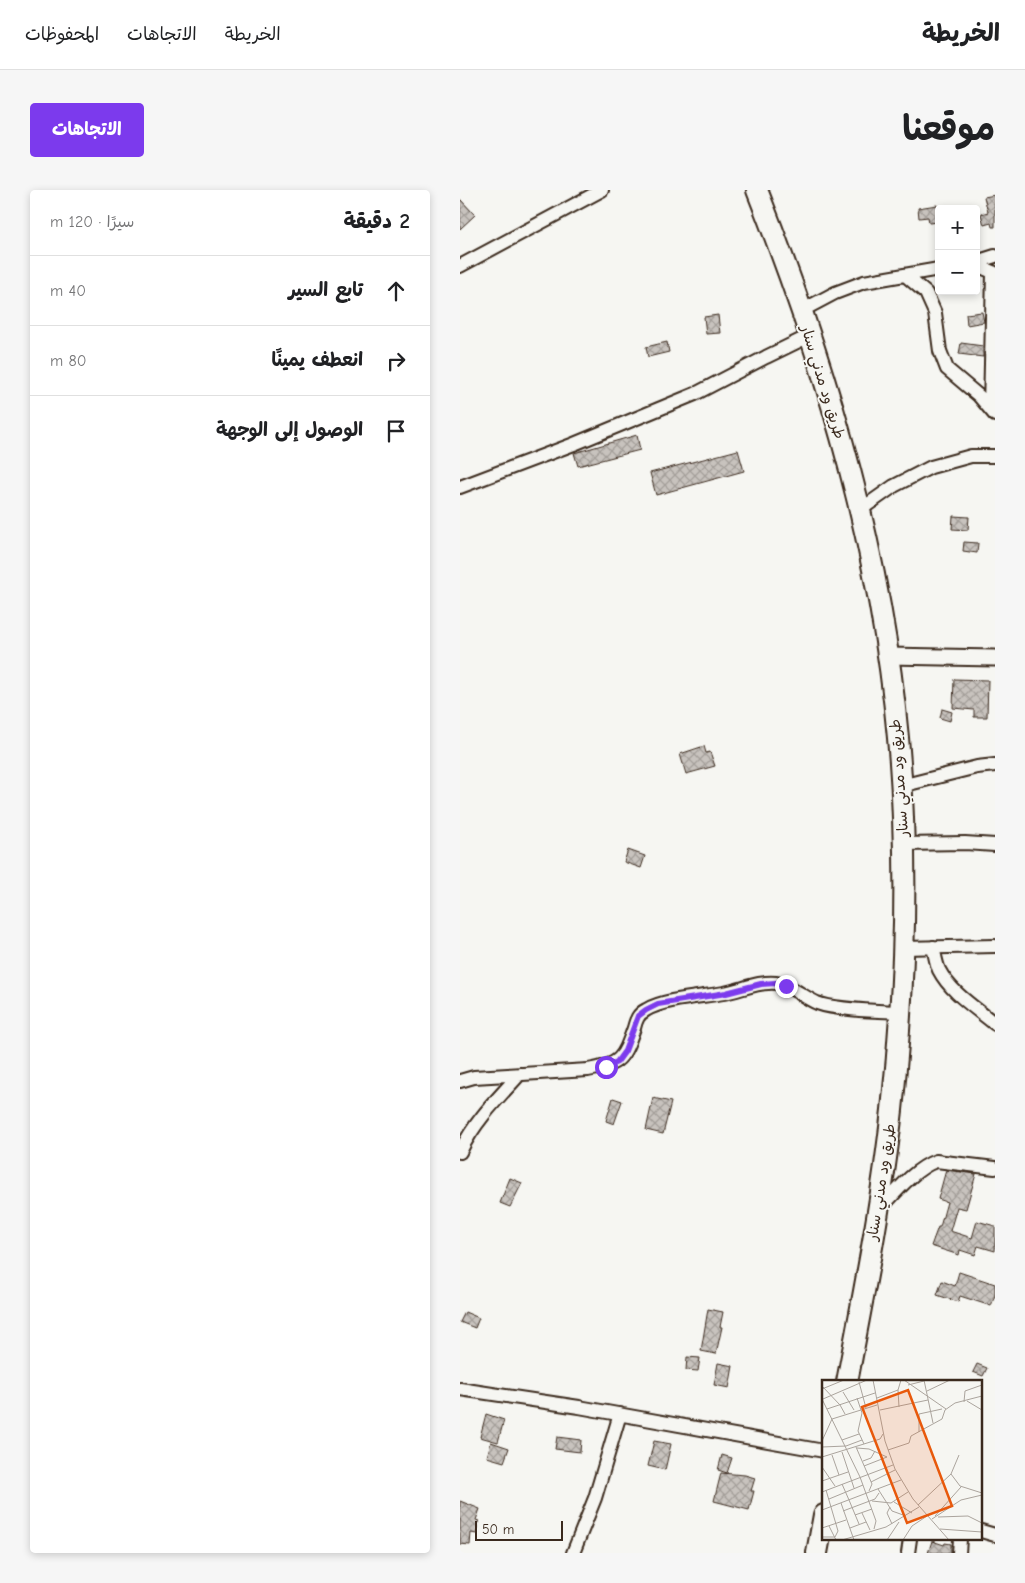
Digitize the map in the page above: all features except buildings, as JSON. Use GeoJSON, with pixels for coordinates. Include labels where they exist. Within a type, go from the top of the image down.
{"type":"FeatureCollection","features":[{"type":"Feature","properties":{"kind":"highway","name":"طريق ود مدني سنار"},"geometry":{"type":"LineString","coordinates":[[758,190],[810,336],[833,409],[860,510],[875,578],[888,656],[901,786],[904,844],[900,1012],[891,1112],[877,1213],[848,1380]]}},
{"type":"Feature","properties":{"kind":"highway"},"geometry":{"type":"LineString","coordinates":[[817,1553],[822,1526]]}},
{"type":"Feature","properties":{"kind":"street"},"geometry":{"type":"LineString","coordinates":[[460,266],[602,190]]}},
{"type":"Feature","properties":{"kind":"street"},"geometry":{"type":"LineString","coordinates":[[980,262],[995,256]]}},
{"type":"Feature","properties":{"kind":"street"},"geometry":{"type":"LineString","coordinates":[[980,265],[994,272],[993,412]]}},
{"type":"Feature","properties":{"kind":"street"},"geometry":{"type":"LineString","coordinates":[[801,311],[834,293],[864,282],[935,270]]}},
{"type":"Feature","properties":{"kind":"street"},"geometry":{"type":"LineString","coordinates":[[905,275],[926,293],[932,306],[935,313],[940,351],[947,369],[979,396],[993,412]]}},
{"type":"Feature","properties":{"kind":"street"},"geometry":{"type":"LineString","coordinates":[[460,487],[574,444],[696,394],[810,336]]}},
{"type":"Feature","properties":{"kind":"street"},"geometry":{"type":"LineString","coordinates":[[860,510],[894,486],[931,467],[971,456],[995,456]]}},
{"type":"Feature","properties":{"kind":"street"},"geometry":{"type":"LineString","coordinates":[[888,656],[995,658]]}},
{"type":"Feature","properties":{"kind":"street"},"geometry":{"type":"LineString","coordinates":[[901,786],[977,767],[995,765]]}},
{"type":"Feature","properties":{"kind":"street"},"geometry":{"type":"LineString","coordinates":[[904,844],[964,843],[995,845]]}},
{"type":"Feature","properties":{"kind":"street"},"geometry":{"type":"LineString","coordinates":[[903,948],[995,946]]}},
{"type":"Feature","properties":{"kind":"street"},"geometry":{"type":"LineString","coordinates":[[933,947],[938,968],[946,980],[973,1007],[995,1024]]}},
{"type":"Feature","properties":{"kind":"street"},"geometry":{"type":"LineString","coordinates":[[460,1080],[474,1077],[588,1070],[606,1067],[617,1062],[625,1051],[638,1016],[646,1010],[658,1004],[726,993],[761,984],[775,983],[786,986],[818,1004],[900,1012]]}},
{"type":"Feature","properties":{"kind":"street"},"geometry":{"type":"LineString","coordinates":[[460,1152],[482,1115],[520,1074]]}},
{"type":"Feature","properties":{"kind":"street"},"geometry":{"type":"LineString","coordinates":[[877,1213],[902,1185],[928,1164],[936,1161],[995,1168]]}},
{"type":"Feature","properties":{"kind":"street"},"geometry":{"type":"LineString","coordinates":[[460,1389],[620,1414],[822,1450]]}},
{"type":"Feature","properties":{"kind":"street"},"geometry":{"type":"LineString","coordinates":[[573,1553],[595,1498],[620,1414]]}},
{"type":"Feature","properties":{"kind":"street"},"geometry":{"type":"LineString","coordinates":[[982,1531],[995,1535]]}},
{"type":"Feature","properties":{"kind":"street"},"geometry":{"type":"LineString","coordinates":[[908,1553],[910,1540]]}},
{"type":"Feature","properties":{"kind":"street"},"geometry":{"type":"LineString","coordinates":[[959,1553],[960,1540]]}},
{"type":"Feature","properties":{"kind":"route"},"geometry":{"type":"LineString","coordinates":[[606,1067],[617,1062],[625,1051],[638,1016],[658,1004],[726,993],[761,984],[775,983],[786,986]]}}]}
